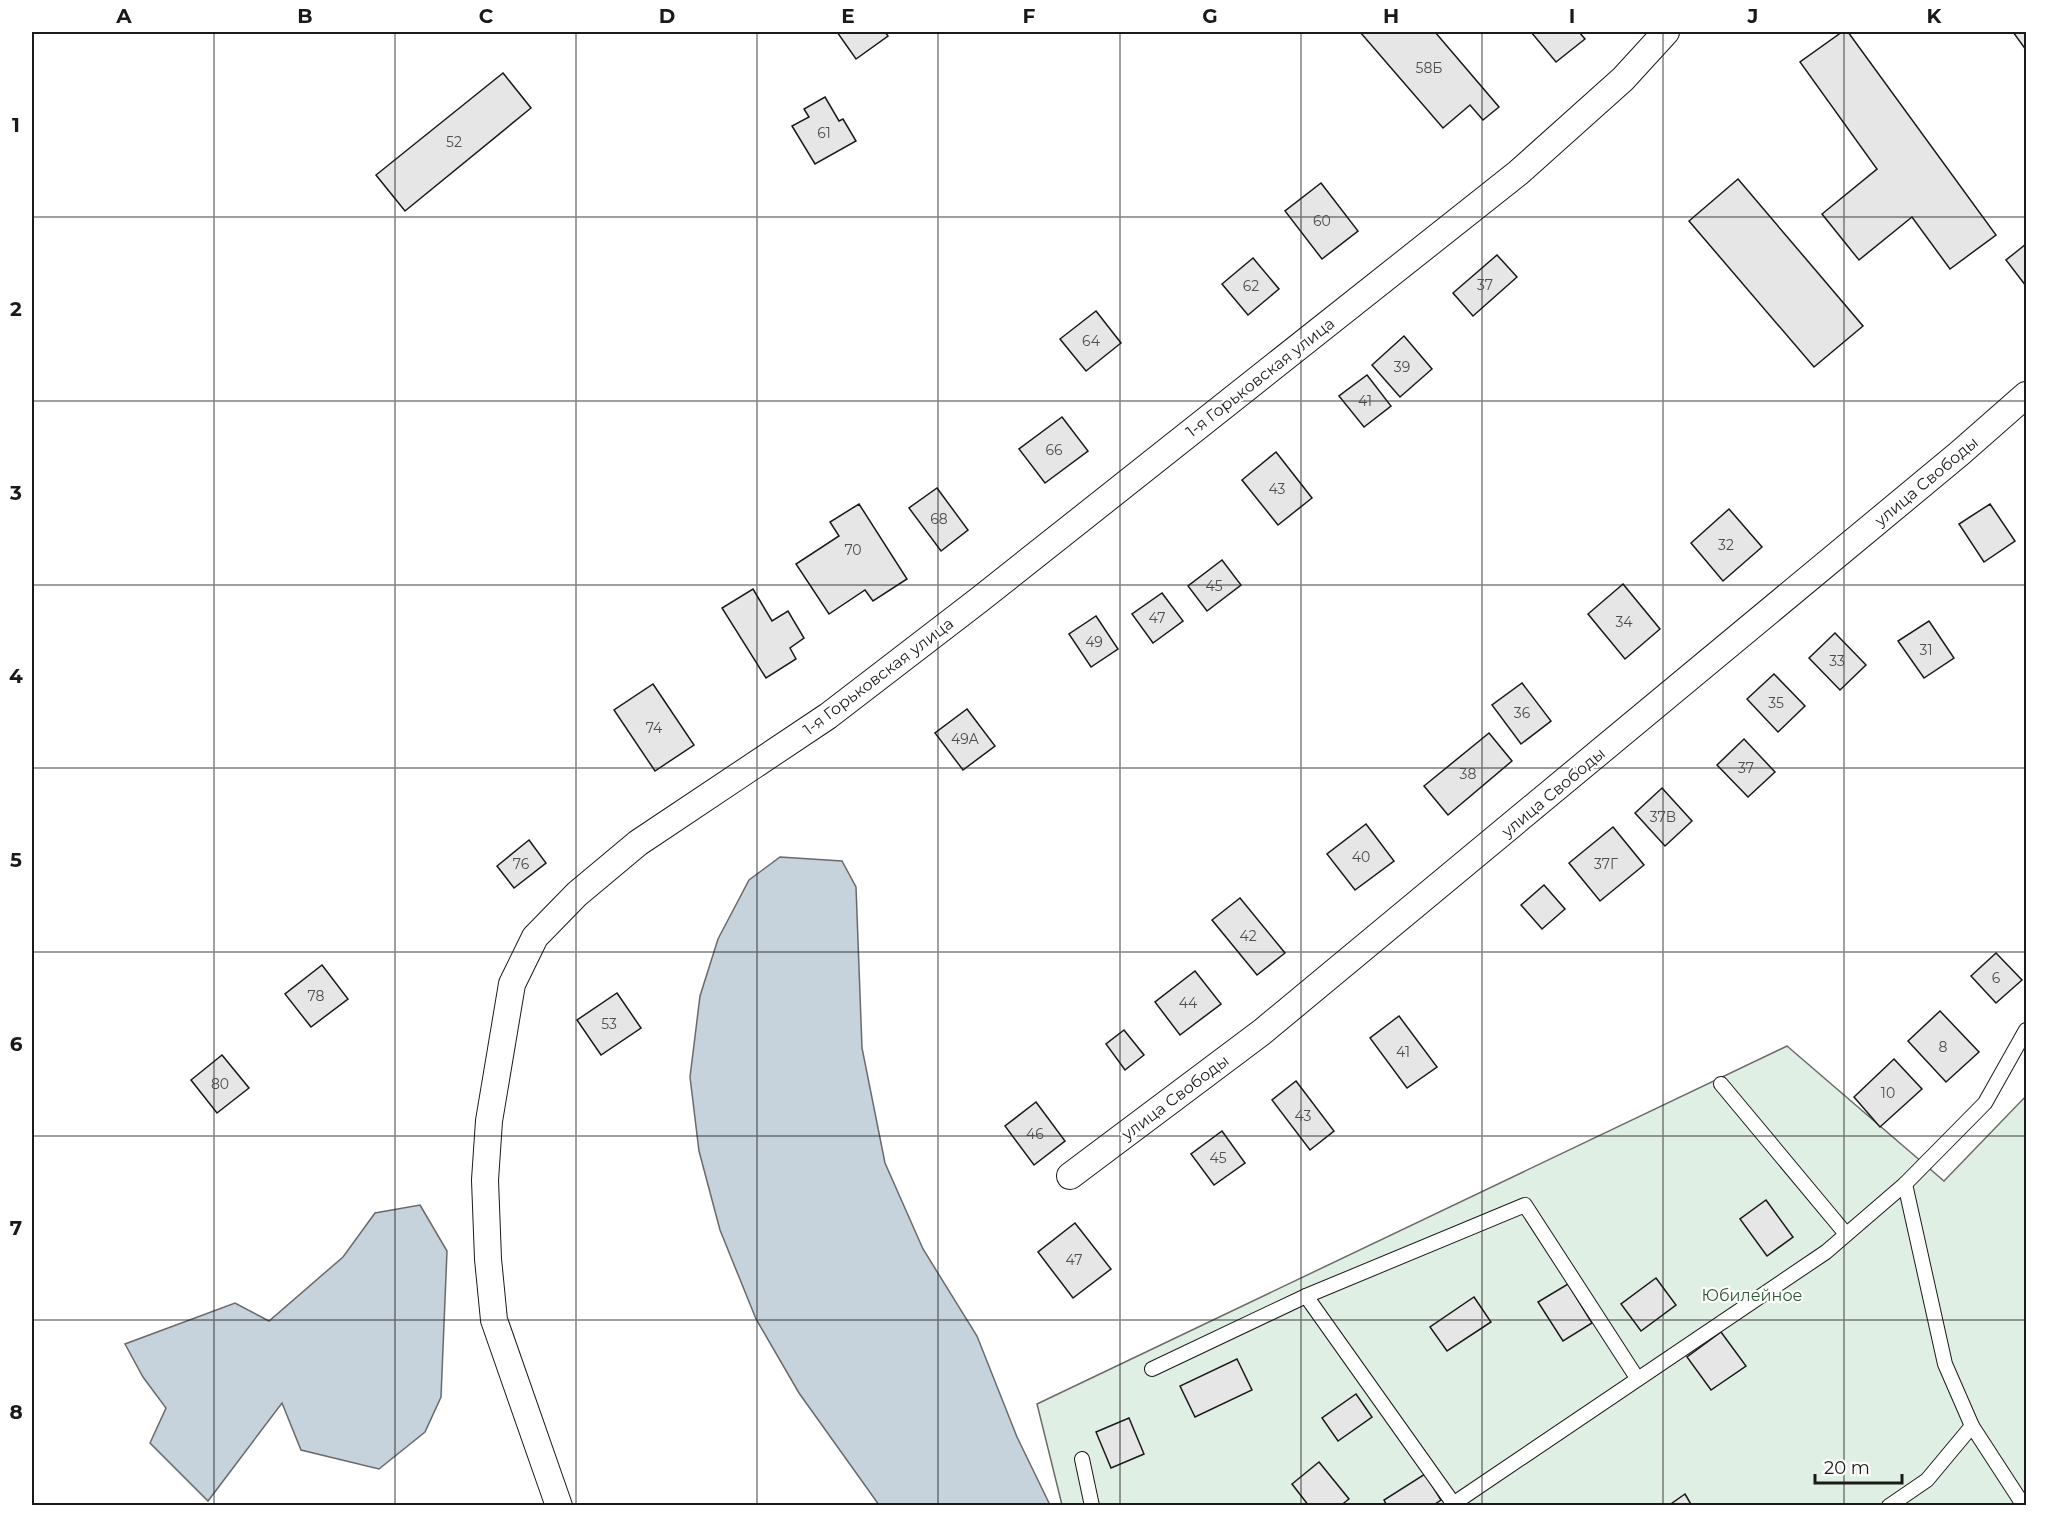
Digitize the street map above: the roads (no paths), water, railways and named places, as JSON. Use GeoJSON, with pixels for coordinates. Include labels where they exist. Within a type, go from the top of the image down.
{"type":"FeatureCollection","features":[{"type":"Feature","properties":{"kind":"street","name":"1-я Горьковская улица"},"geometry":{"type":"LineString","coordinates":[[559,1506],[494,1320],[488,1258],[485,1180],[489,1121],[512,984],[535,937],[577,894],[638,843],[828,716],[979,600],[1518,173],[1623,79],[1666,32]]}},
{"type":"Feature","properties":{"kind":"street","name":"улица Свободы"},"geometry":{"type":"LineString","coordinates":[[1070,1176],[1262,1032],[1942,468],[2026,395]]}},
{"type":"Feature","properties":{"kind":"lane"},"geometry":{"type":"LineString","coordinates":[[1306,1296],[1451,1504],[1826,1252],[1905,1184],[1985,1103],[2026,1030]]}},
{"type":"Feature","properties":{"kind":"lane"},"geometry":{"type":"LineString","coordinates":[[1721,1084],[1846,1234]]}},
{"type":"Feature","properties":{"kind":"lane"},"geometry":{"type":"LineString","coordinates":[[1905,1184],[1945,1364],[1972,1426],[2024,1506]]}},
{"type":"Feature","properties":{"kind":"lane"},"geometry":{"type":"LineString","coordinates":[[1152,1369],[1306,1296],[1525,1205],[1637,1378]]}},
{"type":"Feature","properties":{"kind":"lane"},"geometry":{"type":"LineString","coordinates":[[1889,1506],[1926,1480],[1972,1426]]}},
{"type":"Feature","properties":{"kind":"lane"},"geometry":{"type":"LineString","coordinates":[[1082,1459],[1092,1506]]}},
{"type":"Feature","properties":{"kind":"park label","name":"Юбилейное"},"geometry":{"type":"Point","coordinates":[1752,1295]}}]}
